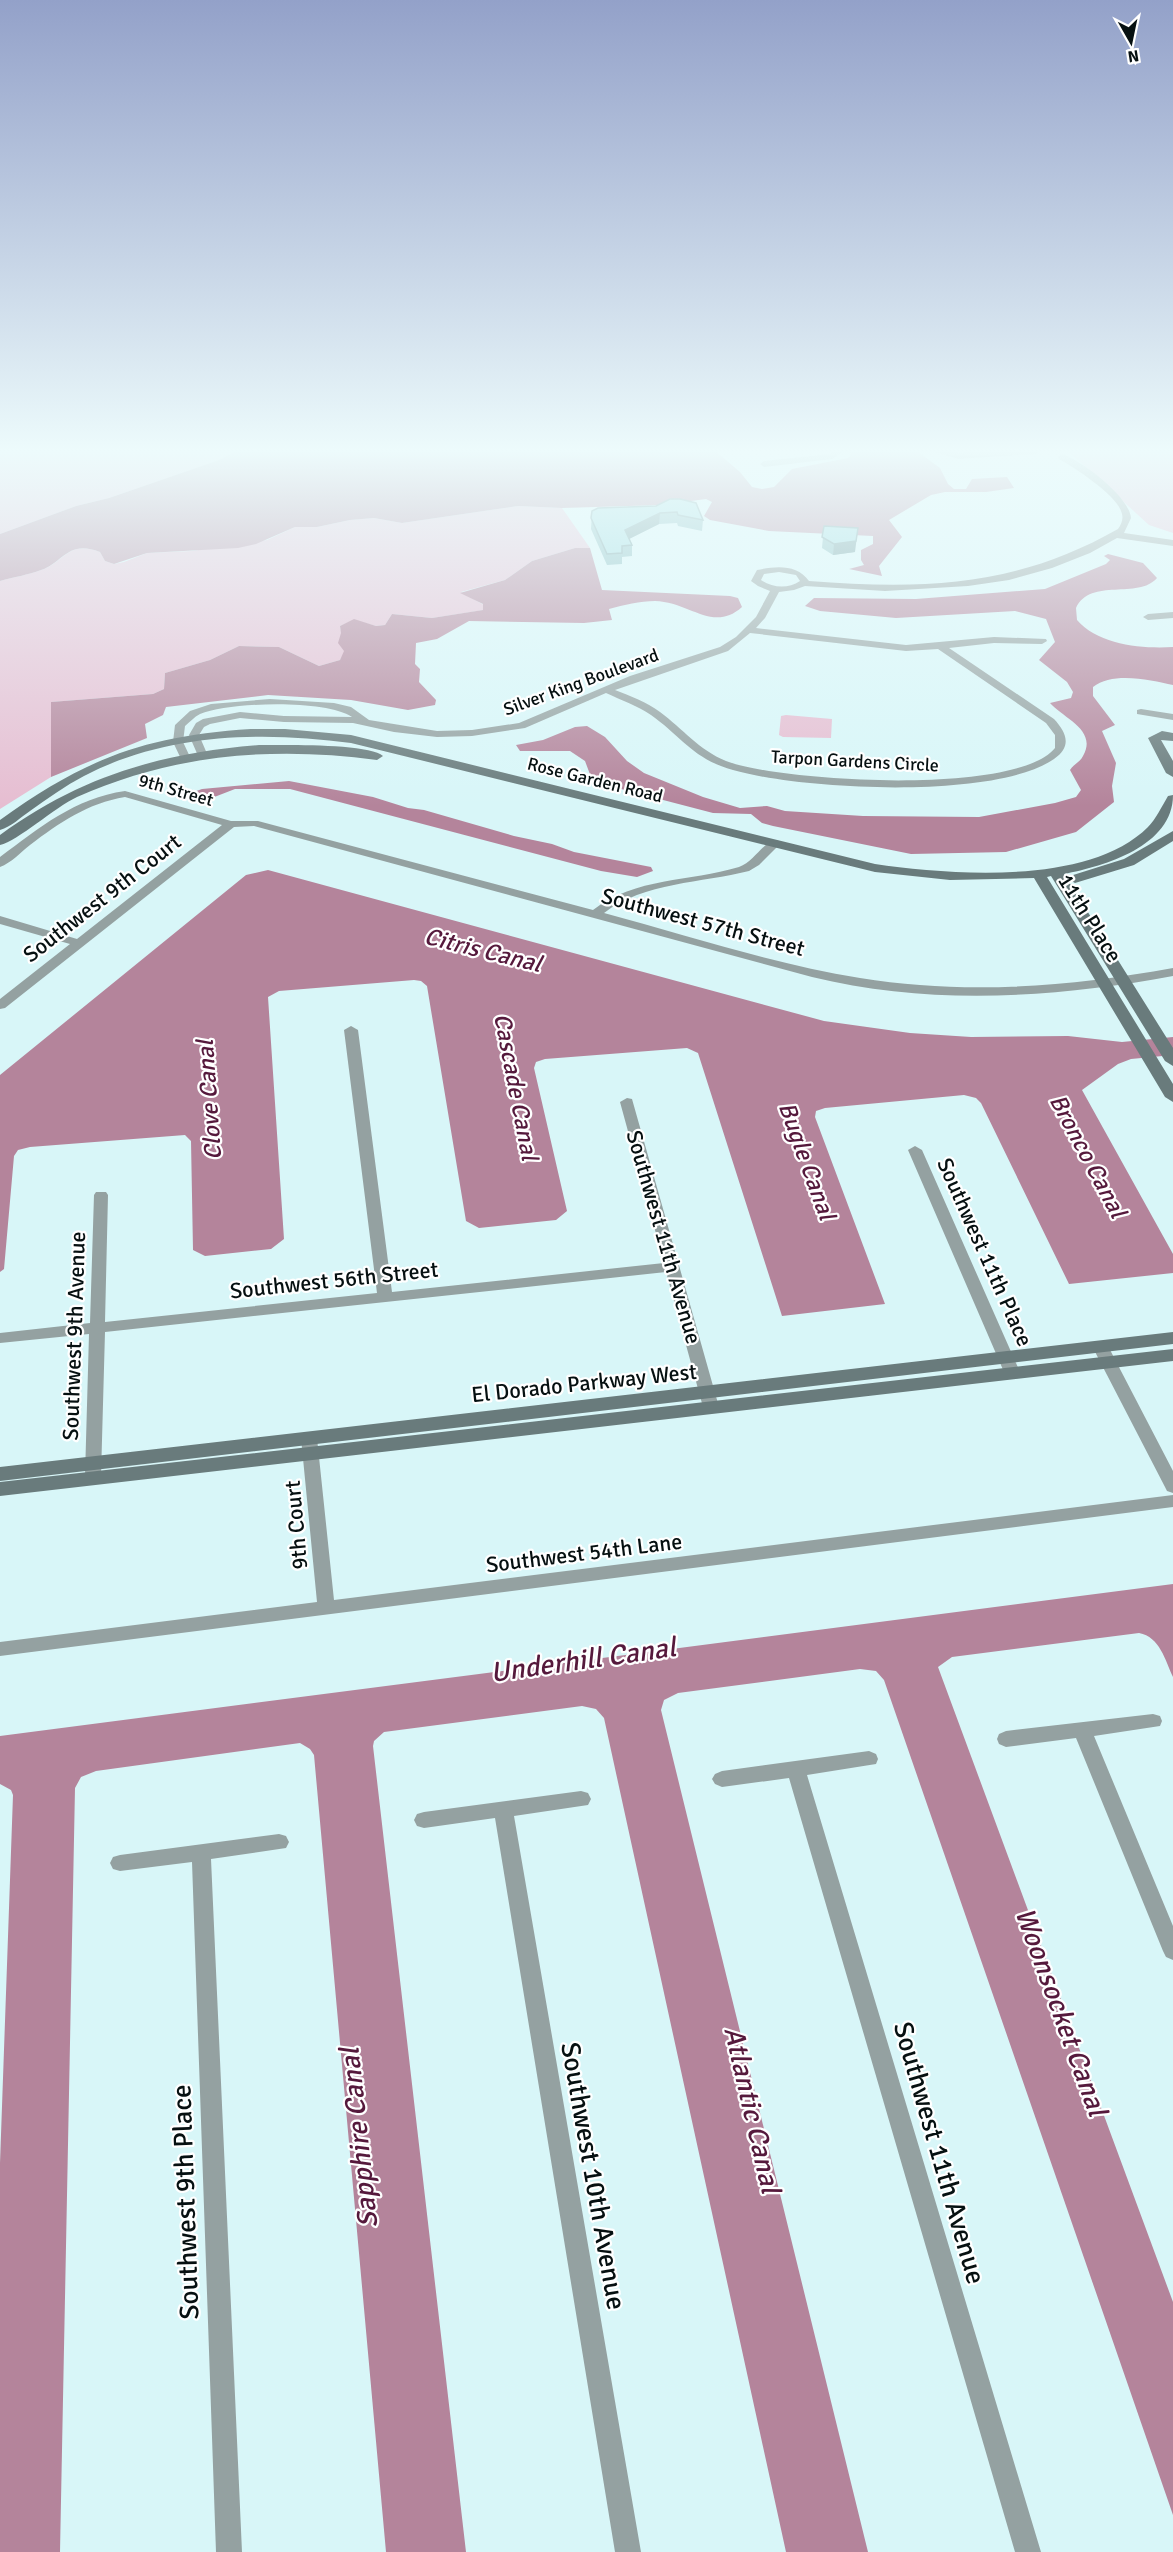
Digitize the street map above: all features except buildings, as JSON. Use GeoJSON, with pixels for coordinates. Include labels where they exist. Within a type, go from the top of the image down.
{"type":"FeatureCollection","features":[{"type":"Feature","properties":{"kind":"street"},"geometry":{"type":"LineString","coordinates":[[805,581],[800,573],[787,569],[765,570],[756,575],[756,581],[759,584],[776,589],[793,588],[805,581],[870,588],[1015,577],[1045,568]]}},
{"type":"Feature","properties":{"kind":"street","name":"Silver King Boulevard"},"geometry":{"type":"LineString","coordinates":[[213,719],[240,715],[367,722],[422,733],[489,732],[532,722],[607,690],[724,649],[749,630],[760,618],[776,589]]}},
{"type":"Feature","properties":{"kind":"street"},"geometry":{"type":"LineString","coordinates":[[1148,617],[1173,615]]}},
{"type":"Feature","properties":{"kind":"street"},"geometry":{"type":"LineString","coordinates":[[749,630],[906,648],[987,640],[1042,641]]}},
{"type":"Feature","properties":{"kind":"street","name":"Tarpon Gardens Circle"},"geometry":{"type":"LineString","coordinates":[[607,690],[656,715],[692,748],[712,760],[767,774],[859,782],[952,783],[1021,771],[1042,765],[1054,757],[1061,748],[1062,739],[1058,729],[1001,686],[940,646]]}},
{"type":"Feature","properties":{"kind":"street"},"geometry":{"type":"LineString","coordinates":[[256,717],[261,702]]}},
{"type":"Feature","properties":{"kind":"street","name":"Silver King Boulevard"},"geometry":{"type":"LineString","coordinates":[[198,711],[223,704],[261,702],[323,705],[347,709],[367,722]]}},
{"type":"Feature","properties":{"kind":"street"},"geometry":{"type":"LineString","coordinates":[[318,719],[323,705]]}},
{"type":"Feature","properties":{"kind":"street"},"geometry":{"type":"LineString","coordinates":[[186,759],[178,741],[182,723],[198,711],[213,719]]}},
{"type":"Feature","properties":{"kind":"street"},"geometry":{"type":"LineString","coordinates":[[1142,712],[1173,717]]}},
{"type":"Feature","properties":{"kind":"street"},"geometry":{"type":"LineString","coordinates":[[203,756],[194,735],[200,725],[213,719]]}},
{"type":"Feature","properties":{"kind":"street","name":"Rose Garden Road"},"geometry":{"type":"LineString","coordinates":[[0,826],[87,770],[130,753],[178,741],[278,732],[351,739],[772,847],[870,877],[917,884],[989,888],[1059,876],[1129,862],[1173,835]]}},
{"type":"Feature","properties":{"kind":"street"},"geometry":{"type":"LineString","coordinates":[[1173,737],[1162,735],[1154,738],[1170,759],[1173,773]]}},
{"type":"Feature","properties":{"kind":"street","name":"Rose Garden Road"},"geometry":{"type":"LineString","coordinates":[[0,841],[41,812],[85,789],[133,771],[203,756],[296,749],[375,756],[772,847]]}},
{"type":"Feature","properties":{"kind":"street","name":"9th Street"},"geometry":{"type":"LineString","coordinates":[[0,863],[66,817],[112,795],[139,797],[231,824]]}},
{"type":"Feature","properties":{"kind":"street","name":"Rose Garden Road"},"geometry":{"type":"LineString","coordinates":[[1059,876],[1135,843],[1158,825],[1166,815],[1173,799]]}},
{"type":"Feature","properties":{"kind":"street","name":"Southwest 57th Street"},"geometry":{"type":"LineString","coordinates":[[231,824],[254,823],[816,974],[878,985],[941,992],[1006,993],[1070,989],[1173,972]]}},
{"type":"Feature","properties":{"kind":"street","name":"Southwest 9th Court"},"geometry":{"type":"LineString","coordinates":[[0,1005],[231,824]]}},
{"type":"Feature","properties":{"kind":"street"},"geometry":{"type":"LineString","coordinates":[[596,914],[614,899],[629,894],[745,869],[772,847]]}},
{"type":"Feature","properties":{"kind":"street","name":"11th Place"},"geometry":{"type":"LineString","coordinates":[[1059,876],[1173,1061]]}},
{"type":"Feature","properties":{"kind":"street","name":"11th Place"},"geometry":{"type":"LineString","coordinates":[[1041,879],[1173,1097]]}},
{"type":"Feature","properties":{"kind":"street"},"geometry":{"type":"LineString","coordinates":[[0,920],[78,943]]}},
{"type":"Feature","properties":{"kind":"street"},"geometry":{"type":"LineString","coordinates":[[351,1030],[385,1298]]}},
{"type":"Feature","properties":{"kind":"street","name":"Southwest 11th Avenue"},"geometry":{"type":"LineString","coordinates":[[627,1102],[709,1400]]}},
{"type":"Feature","properties":{"kind":"street","name":"Southwest 11th Place"},"geometry":{"type":"LineString","coordinates":[[915,1150],[1009,1365]]}},
{"type":"Feature","properties":{"kind":"street","name":"Southwest 9th Avenue"},"geometry":{"type":"LineString","coordinates":[[93,1471],[101,1195]]}},
{"type":"Feature","properties":{"kind":"street","name":"Southwest 56th Street"},"geometry":{"type":"LineString","coordinates":[[0,1338],[673,1267]]}},
{"type":"Feature","properties":{"kind":"street","name":"El Dorado Parkway West"},"geometry":{"type":"LineString","coordinates":[[0,1489],[93,1471],[1104,1354],[1173,1338]]}},
{"type":"Feature","properties":{"kind":"street"},"geometry":{"type":"LineString","coordinates":[[1104,1354],[1173,1487]]}},
{"type":"Feature","properties":{"kind":"street","name":"El Dorado Parkway West"},"geometry":{"type":"LineString","coordinates":[[1104,1354],[1173,1355]]}},
{"type":"Feature","properties":{"kind":"street","name":"9th Court"},"geometry":{"type":"LineString","coordinates":[[310,1446],[326,1608]]}},
{"type":"Feature","properties":{"kind":"street","name":"El Dorado Parkway West"},"geometry":{"type":"LineString","coordinates":[[0,1474],[93,1471]]}},
{"type":"Feature","properties":{"kind":"street","name":"Southwest 54th Lane"},"geometry":{"type":"LineString","coordinates":[[0,1649],[1173,1501]]}},
{"type":"Feature","properties":{"kind":"street"},"geometry":{"type":"LineString","coordinates":[[1006,1739],[1153,1720]]}},
{"type":"Feature","properties":{"kind":"street"},"geometry":{"type":"LineString","coordinates":[[1081,1728],[1173,1951]]}},
{"type":"Feature","properties":{"kind":"street"},"geometry":{"type":"LineString","coordinates":[[722,1779],[869,1759]]}},
{"type":"Feature","properties":{"kind":"street","name":"Southwest 11th Avenue"},"geometry":{"type":"LineString","coordinates":[[796,1769],[1028,2552]]}},
{"type":"Feature","properties":{"kind":"street"},"geometry":{"type":"LineString","coordinates":[[424,1820],[581,1799]]}},
{"type":"Feature","properties":{"kind":"street","name":"Southwest 10th Avenue"},"geometry":{"type":"LineString","coordinates":[[503,1809],[628,2552]]}},
{"type":"Feature","properties":{"kind":"street"},"geometry":{"type":"LineString","coordinates":[[120,1863],[279,1842]]}},
{"type":"Feature","properties":{"kind":"street","name":"Southwest 9th Place"},"geometry":{"type":"LineString","coordinates":[[201,1851],[229,2552]]}},
{"type":"Feature","properties":{"kind":"shaded area"},"geometry":{"type":"Polygon","coordinates":[[[46,568],[522,568],[505,580],[461,592],[484,605],[484,610],[432,618],[392,614],[385,625],[376,626],[354,620],[340,626],[345,651],[340,660],[319,666],[279,647],[239,646],[210,660],[165,673],[164,689],[153,694],[51,702],[51,777],[0,809],[0,581],[46,568]]]}},
{"type":"Feature","properties":{"kind":"shaded area"},"geometry":{"type":"Polygon","coordinates":[[[781,716],[832,719],[831,738],[779,735],[781,716]]]}},
{"type":"Feature","properties":{"kind":"water"},"geometry":{"type":"Polygon","coordinates":[[[0,568],[46,568],[31,573],[0,581],[0,568]]]}},
{"type":"Feature","properties":{"kind":"water"},"geometry":{"type":"Polygon","coordinates":[[[522,568],[596,568],[602,590],[730,596],[738,598],[742,607],[731,614],[711,617],[668,603],[649,601],[609,609],[612,620],[584,623],[469,621],[437,639],[416,643],[415,664],[420,669],[419,682],[436,700],[435,705],[408,710],[351,700],[268,695],[166,707],[163,715],[145,724],[147,738],[51,777],[51,702],[153,694],[164,689],[165,673],[210,660],[239,646],[279,647],[319,666],[340,660],[344,651],[338,643],[341,633],[340,626],[354,619],[376,626],[385,625],[392,614],[432,618],[483,610],[483,604],[460,593],[505,580],[522,568]]]}},
{"type":"Feature","properties":{"kind":"water"},"geometry":{"type":"Polygon","coordinates":[[[880,568],[882,576],[849,569],[880,568]]]}},
{"type":"Feature","properties":{"kind":"water"},"geometry":{"type":"Polygon","coordinates":[[[1096,568],[1148,568],[1157,578],[1149,584],[1138,588],[1092,593],[1076,608],[1077,620],[1097,635],[1122,644],[1173,647],[1173,685],[1143,679],[1121,678],[1101,682],[1093,687],[1093,696],[1115,725],[1102,731],[1116,763],[1112,786],[1114,802],[1076,832],[1006,852],[911,854],[773,826],[762,823],[751,814],[713,813],[621,789],[591,777],[585,761],[570,751],[520,751],[516,745],[543,740],[575,727],[587,726],[605,737],[627,761],[644,773],[703,797],[740,808],[767,806],[785,811],[863,816],[979,817],[1076,797],[1081,790],[1070,770],[1083,756],[1086,739],[1077,725],[1050,703],[1071,698],[1073,692],[1067,682],[1039,660],[1055,642],[1046,619],[1015,611],[896,618],[820,611],[805,606],[814,598],[916,599],[1045,589],[1096,568]]]}},
{"type":"Feature","properties":{"kind":"water"},"geometry":{"type":"Polygon","coordinates":[[[289,781],[373,797],[514,836],[552,844],[574,852],[651,867],[653,871],[637,877],[601,871],[290,789],[235,789],[204,801],[188,794],[202,789],[289,781]]]}},
{"type":"Feature","properties":{"kind":"water"},"geometry":{"type":"Polygon","coordinates":[[[268,870],[824,1021],[910,1033],[971,1037],[1068,1036],[1122,1042],[1173,1037],[1173,1055],[1131,1059],[1118,1064],[1082,1090],[1173,1254],[1173,1273],[1069,1284],[981,1103],[976,1098],[964,1095],[825,1108],[816,1111],[815,1117],[885,1304],[782,1316],[698,1053],[687,1048],[545,1059],[536,1062],[534,1068],[567,1211],[556,1220],[479,1228],[466,1221],[427,986],[421,981],[414,980],[279,991],[268,997],[284,1239],[271,1249],[205,1256],[193,1250],[191,1141],[185,1135],[30,1147],[18,1150],[14,1156],[4,1269],[0,1272],[0,1075],[246,875],[268,870]]]}},
{"type":"Feature","properties":{"kind":"water"},"geometry":{"type":"Polygon","coordinates":[[[1173,1584],[1173,1677],[1157,1644],[1146,1635],[1139,1633],[952,1657],[938,1667],[1173,2302],[1173,2515],[884,1680],[876,1671],[860,1669],[678,1693],[664,1700],[661,1710],[868,2552],[786,2552],[604,1718],[596,1709],[582,1706],[384,1732],[374,1741],[373,1746],[466,2552],[386,2552],[314,1755],[310,1749],[300,1743],[96,1771],[81,1777],[75,1788],[60,2552],[0,2552],[0,2163],[13,1795],[11,1790],[0,1784],[0,1736],[1173,1584]]]}},
{"type":"Feature","properties":{"kind":"water label","name":"Citris Canal"},"geometry":{"type":"Point","coordinates":[483,950]}},
{"type":"Feature","properties":{"kind":"water label","name":"Cascade Canal"},"geometry":{"type":"Point","coordinates":[516,1087]}},
{"type":"Feature","properties":{"kind":"water label","name":"Clove Canal"},"geometry":{"type":"Point","coordinates":[209,1100]}},
{"type":"Feature","properties":{"kind":"water label","name":"Bronco Canal"},"geometry":{"type":"Point","coordinates":[1088,1156]}},
{"type":"Feature","properties":{"kind":"water label","name":"Bugle Canal"},"geometry":{"type":"Point","coordinates":[807,1161]}},
{"type":"Feature","properties":{"kind":"water label","name":"Underhill Canal"},"geometry":{"type":"Point","coordinates":[583,1660]}},
{"type":"Feature","properties":{"kind":"water label","name":"Woonsocket Canal"},"geometry":{"type":"Point","coordinates":[1061,2012]}},
{"type":"Feature","properties":{"kind":"water label","name":"Atlantic Canal"},"geometry":{"type":"Point","coordinates":[752,2110]}},
{"type":"Feature","properties":{"kind":"water label","name":"Sapphire Canal"},"geometry":{"type":"Point","coordinates":[359,2138]}}]}
